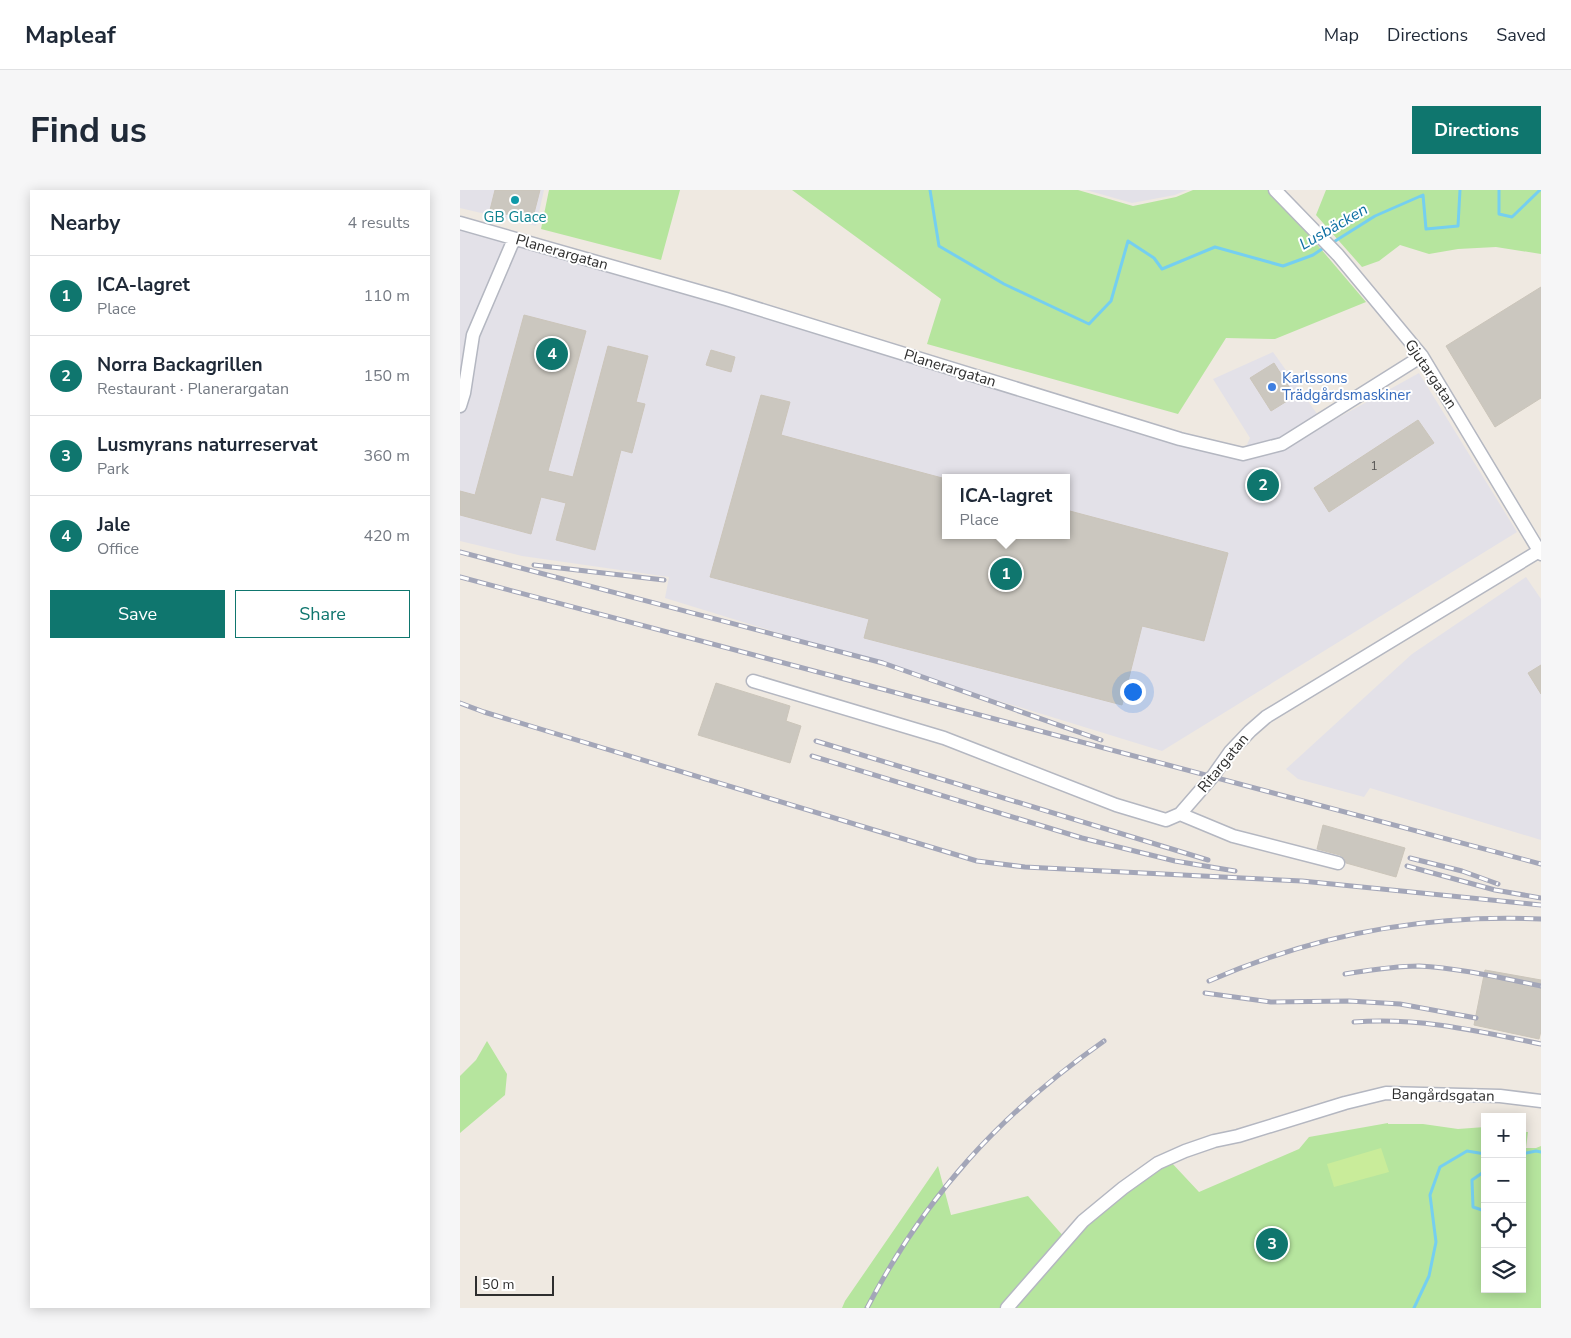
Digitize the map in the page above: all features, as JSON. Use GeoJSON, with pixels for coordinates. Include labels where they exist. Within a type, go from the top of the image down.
{"type":"FeatureCollection","features":[{"type":"Feature","properties":{"kind":"street","name":"Gjutargatan"},"geometry":{"type":"LineString","coordinates":[[1275,190],[1338,255],[1422,356],[1540,552]]}},
{"type":"Feature","properties":{"kind":"street","name":"Planerargatan"},"geometry":{"type":"LineString","coordinates":[[462,225],[726,299],[1180,439],[1243,454],[1282,444],[1422,356]]}},
{"type":"Feature","properties":{"kind":"street"},"geometry":{"type":"LineString","coordinates":[[460,406],[464,393],[473,335],[514,239]]}},
{"type":"Feature","properties":{"kind":"street","name":"Ritargatan"},"geometry":{"type":"LineString","coordinates":[[1180,814],[1213,776],[1230,752],[1250,730],[1266,718],[1540,552]]}},
{"type":"Feature","properties":{"kind":"street"},"geometry":{"type":"LineString","coordinates":[[753,681],[944,738],[1116,804],[1166,820],[1180,814],[1233,836],[1338,863]]}},
{"type":"Feature","properties":{"kind":"street","name":"Bangårdsgatan"},"geometry":{"type":"LineString","coordinates":[[1007,1308],[1084,1221],[1123,1188],[1158,1163],[1185,1151],[1345,1103],[1386,1093],[1500,1096],[1541,1101]]}},
{"type":"Feature","properties":{"kind":"shaded area"},"geometry":{"type":"Polygon","coordinates":[[[460,190],[544,190],[536,226],[460,208],[460,190]]]}},
{"type":"Feature","properties":{"kind":"shaded area"},"geometry":{"type":"Polygon","coordinates":[[[1086,190],[1187,190],[1175,195],[1132,203],[1086,190]]]}},
{"type":"Feature","properties":{"kind":"shaded area"},"geometry":{"type":"Polygon","coordinates":[[[460,225],[1243,453],[1250,438],[1213,379],[1273,352],[1325,425],[1419,373],[1517,532],[1162,751],[665,598],[669,577],[522,556],[460,541],[460,225]]]}},
{"type":"Feature","properties":{"kind":"shaded area"},"geometry":{"type":"Polygon","coordinates":[[[1526,577],[1541,599],[1541,840],[1370,788],[1364,797],[1298,779],[1286,769],[1412,654],[1526,577]]]}},
{"type":"Feature","properties":{"kind":"green space"},"geometry":{"type":"Polygon","coordinates":[[[549,190],[680,190],[661,260],[541,229],[549,190]]]}},
{"type":"Feature","properties":{"kind":"green space"},"geometry":{"type":"Polygon","coordinates":[[[792,190],[1078,190],[1133,206],[1176,197],[1193,190],[1268,190],[1366,302],[1275,339],[1226,338],[1178,414],[927,344],[941,299],[792,190]]]}},
{"type":"Feature","properties":{"kind":"green space"},"geometry":{"type":"Polygon","coordinates":[[[1326,190],[1541,190],[1541,254],[1496,247],[1458,249],[1429,254],[1400,245],[1379,261],[1362,267],[1316,215],[1326,190]]]}},
{"type":"Feature","properties":{"kind":"green space"},"geometry":{"type":"Polygon","coordinates":[[[487,1041],[507,1074],[505,1095],[460,1133],[460,1076],[476,1060],[487,1041]]]}},
{"type":"Feature","properties":{"kind":"green space"},"geometry":{"type":"Polygon","coordinates":[[[1388,1123],[1423,1124],[1458,1129],[1481,1127],[1481,1293],[1526,1293],[1526,1148],[1541,1146],[1541,1308],[842,1308],[938,1166],[951,1215],[1028,1196],[1065,1238],[1170,1161],[1199,1192],[1299,1149],[1309,1137],[1388,1123]]]}},
{"type":"Feature","properties":{"kind":"green space"},"geometry":{"type":"Polygon","coordinates":[[[1526,1132],[1528,1132],[1526,1148],[1526,1132]]]}},
{"type":"Feature","properties":{"kind":"green space"},"geometry":{"type":"Polygon","coordinates":[[[1381,1148],[1389,1172],[1334,1187],[1327,1164],[1381,1148]]]}},
{"type":"Feature","properties":{"kind":"building","name":"GB Glace"},"geometry":{"type":"Polygon","coordinates":[[[495,190],[540,190],[532,221],[490,210],[495,190]]]}},
{"type":"Feature","properties":{"kind":"building"},"geometry":{"type":"Polygon","coordinates":[[[1541,287],[1541,398],[1495,427],[1446,346],[1541,287]]]}},
{"type":"Feature","properties":{"kind":"building"},"geometry":{"type":"Polygon","coordinates":[[[524,315],[586,331],[548,471],[573,477],[608,346],[648,356],[636,402],[645,404],[632,453],[621,450],[595,550],[556,540],[566,503],[541,497],[531,534],[460,515],[460,491],[475,495],[524,315]]]}},
{"type":"Feature","properties":{"kind":"building"},"geometry":{"type":"Polygon","coordinates":[[[711,350],[735,357],[731,372],[706,365],[711,350]]]}},
{"type":"Feature","properties":{"kind":"building","name":"Karlssons Trädgårdsmaskiner"},"geometry":{"type":"Polygon","coordinates":[[[1274,363],[1295,396],[1271,411],[1250,378],[1274,363]]]}},
{"type":"Feature","properties":{"kind":"building"},"geometry":{"type":"Polygon","coordinates":[[[761,395],[790,402],[781,435],[942,478],[942,539],[1070,539],[1070,511],[1228,553],[1204,641],[1142,626],[1122,705],[864,638],[869,619],[710,577],[761,395]]]}},
{"type":"Feature","properties":{"kind":"building"},"geometry":{"type":"Polygon","coordinates":[[[1418,420],[1434,443],[1329,512],[1314,488],[1418,420]]]}},
{"type":"Feature","properties":{"kind":"building"},"geometry":{"type":"Polygon","coordinates":[[[1541,665],[1541,694],[1528,673],[1541,665]]]}},
{"type":"Feature","properties":{"kind":"building"},"geometry":{"type":"Polygon","coordinates":[[[716,683],[790,706],[786,721],[801,726],[790,763],[698,735],[716,683]]]}},
{"type":"Feature","properties":{"kind":"building"},"geometry":{"type":"Polygon","coordinates":[[[1323,825],[1405,848],[1396,877],[1346,863],[1340,855],[1317,849],[1323,825]]]}},
{"type":"Feature","properties":{"kind":"building"},"geometry":{"type":"Polygon","coordinates":[[[1485,970],[1541,980],[1541,1031],[1539,1039],[1474,1025],[1485,970]]]}},
{"type":"Feature","properties":{"kind":"waterway","name":"Lusbäcken"},"geometry":{"type":"LineString","coordinates":[[930,190],[939,246],[1004,284],[1089,324],[1111,301],[1128,241],[1154,258],[1162,269],[1215,247],[1283,266],[1313,255],[1325,247]]}},
{"type":"Feature","properties":{"kind":"waterway","name":"Lusbäcken"},"geometry":{"type":"LineString","coordinates":[[1332,243],[1375,216],[1423,195],[1426,229],[1458,226],[1460,190]]}},
{"type":"Feature","properties":{"kind":"waterway","name":"Lusbäcken"},"geometry":{"type":"LineString","coordinates":[[1499,190],[1499,214],[1512,217],[1540,190]]}},
{"type":"Feature","properties":{"kind":"waterway","name":"Lusbäcken"},"geometry":{"type":"LineString","coordinates":[[1414,1308],[1429,1276],[1436,1242],[1430,1195],[1440,1167],[1467,1151],[1481,1153]]}},
{"type":"Feature","properties":{"kind":"waterway","name":"Lusbäcken"},"geometry":{"type":"LineString","coordinates":[[1526,1153],[1541,1152]]}},
{"type":"Feature","properties":{"kind":"waterway","name":"Lusbäcken"},"geometry":{"type":"LineString","coordinates":[[1481,1174],[1472,1180],[1473,1207],[1481,1210]]}},
{"type":"Feature","properties":{"kind":"railway"},"geometry":{"type":"LineString","coordinates":[[460,552],[883,663],[1101,740]]}},
{"type":"Feature","properties":{"kind":"railway"},"geometry":{"type":"LineString","coordinates":[[534,565],[664,580]]}},
{"type":"Feature","properties":{"kind":"railway"},"geometry":{"type":"LineString","coordinates":[[460,577],[1541,864]]}},
{"type":"Feature","properties":{"kind":"railway"},"geometry":{"type":"LineString","coordinates":[[460,703],[484,712],[977,861],[1025,867],[1302,881],[1541,905]]}},
{"type":"Feature","properties":{"kind":"railway"},"geometry":{"type":"LineString","coordinates":[[816,741],[1208,860]]}},
{"type":"Feature","properties":{"kind":"railway"},"geometry":{"type":"LineString","coordinates":[[812,756],[1082,838],[1175,861],[1235,871]]}},
{"type":"Feature","properties":{"kind":"railway"},"geometry":{"type":"LineString","coordinates":[[1410,858],[1462,871],[1498,884]]}},
{"type":"Feature","properties":{"kind":"railway"},"geometry":{"type":"LineString","coordinates":[[1407,866],[1495,890],[1541,898]]}},
{"type":"Feature","properties":{"kind":"railway"},"geometry":{"type":"LineString","coordinates":[[1209,981],[1289,951],[1371,931],[1455,920],[1541,919]]}},
{"type":"Feature","properties":{"kind":"railway"},"geometry":{"type":"LineString","coordinates":[[1345,974],[1391,967],[1419,966],[1465,971],[1541,986]]}},
{"type":"Feature","properties":{"kind":"railway"},"geometry":{"type":"LineString","coordinates":[[1205,993],[1271,1002],[1349,1001],[1400,1004],[1476,1018]]}},
{"type":"Feature","properties":{"kind":"railway"},"geometry":{"type":"LineString","coordinates":[[1354,1022],[1402,1021],[1425,1023],[1541,1044]]}},
{"type":"Feature","properties":{"kind":"railway"},"geometry":{"type":"LineString","coordinates":[[867,1308],[914,1229],[940,1193],[969,1160],[1031,1098],[1104,1041]]}},
{"type":"Feature","properties":{"kind":"place","name":"GB Glace"},"geometry":{"type":"Point","coordinates":[515,200]}},
{"type":"Feature","properties":{"kind":"place","name":"Jale"},"geometry":{"type":"Point","coordinates":[552,354]}},
{"type":"Feature","properties":{"kind":"place","name":"Karlssons Trädgårdsmaskiner"},"geometry":{"type":"Point","coordinates":[1272,387]}},
{"type":"Feature","properties":{"kind":"place","name":"Norra Backagrillen"},"geometry":{"type":"Point","coordinates":[1263,485]}},
{"type":"Feature","properties":{"kind":"place","name":"ICA-lagret"},"geometry":{"type":"Point","coordinates":[1006,574]}},
{"type":"Feature","properties":{"kind":"place","name":"Lusmyrans naturreservat"},"geometry":{"type":"Point","coordinates":[1272,1244]}}]}
